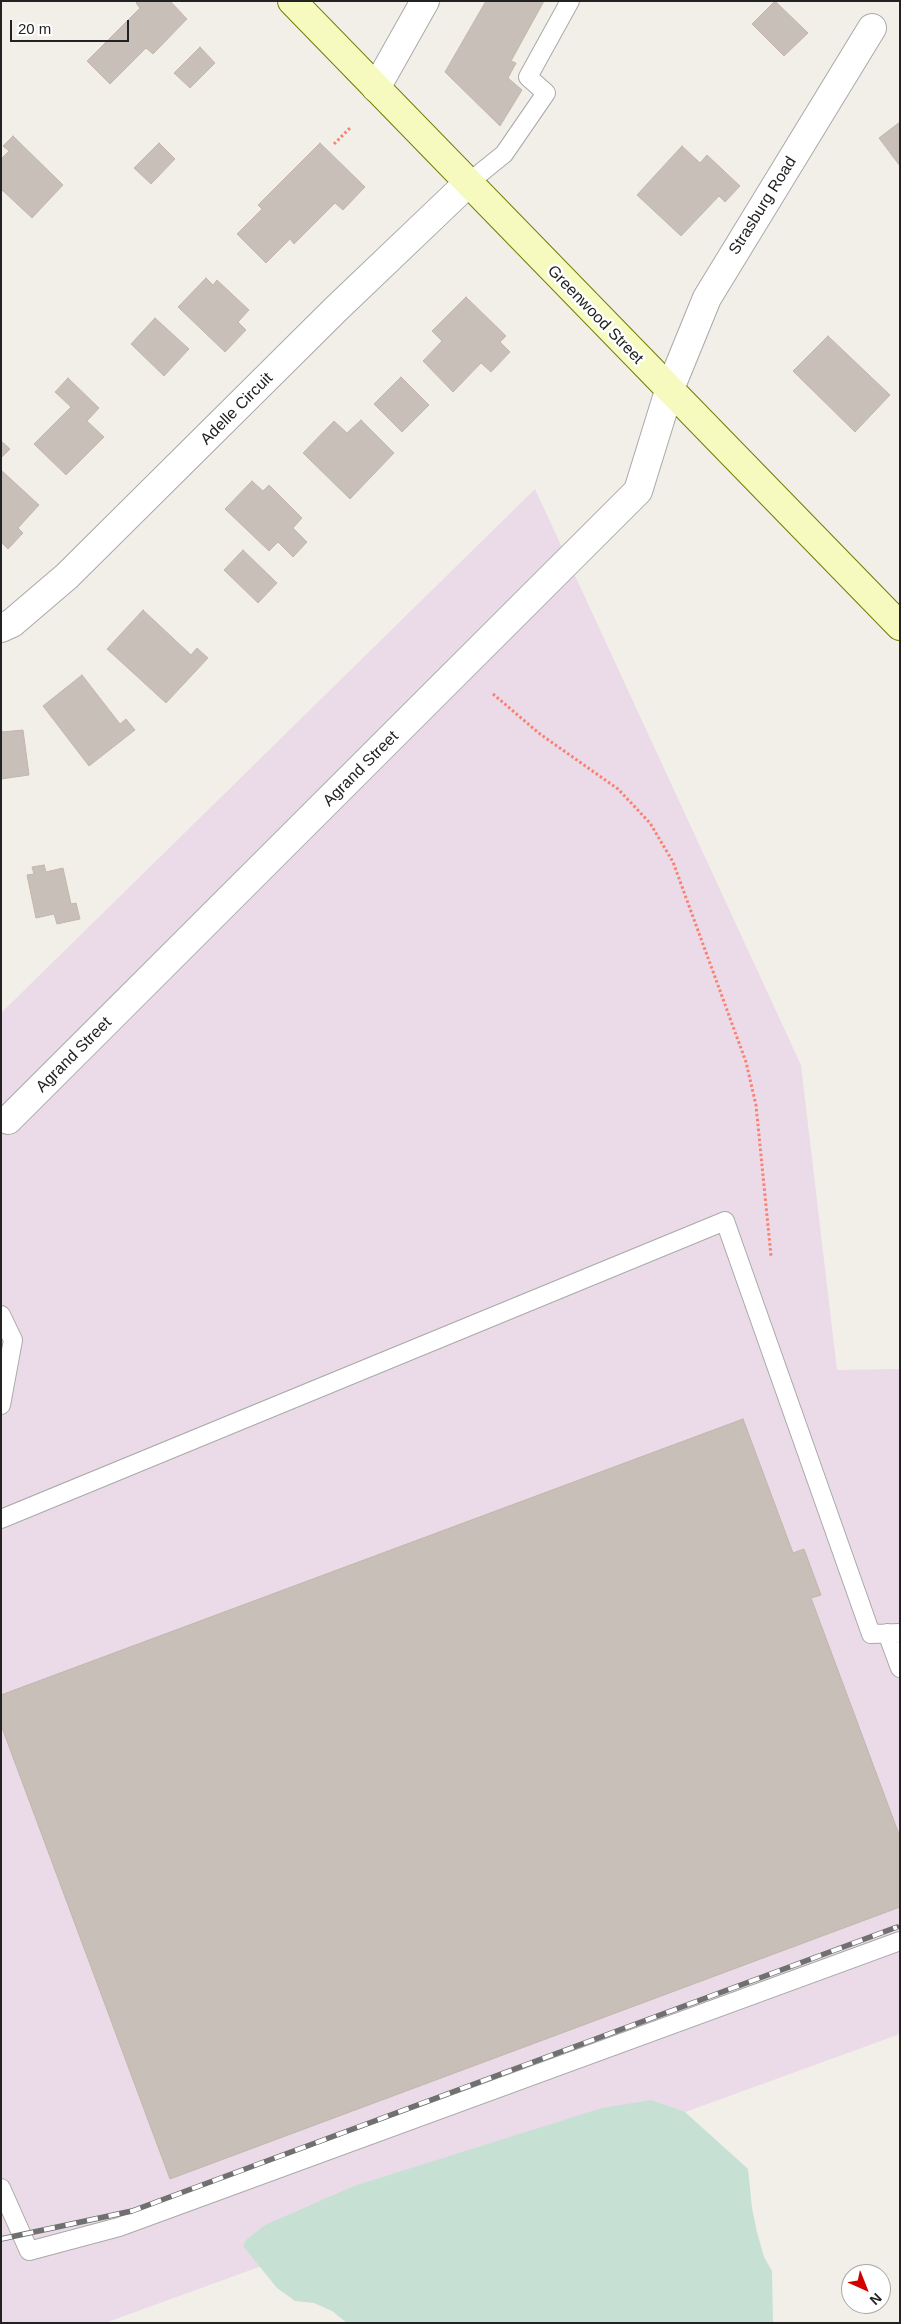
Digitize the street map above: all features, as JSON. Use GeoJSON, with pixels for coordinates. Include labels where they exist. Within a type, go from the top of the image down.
{"type":"FeatureCollection","features":[{"type":"Feature","properties":{"kind":"main road","name":"Greenwood Street"},"geometry":{"type":"LineString","coordinates":[[292,1],[669,391],[873,596],[900,626]]}},
{"type":"Feature","properties":{"kind":"street"},"geometry":{"type":"LineString","coordinates":[[376,88],[425,1]]}},
{"type":"Feature","properties":{"kind":"street","name":"Strasburg Road"},"geometry":{"type":"LineString","coordinates":[[669,391],[707,298],[872,28]]}},
{"type":"Feature","properties":{"kind":"street","name":"Adelle Circuit"},"geometry":{"type":"LineString","coordinates":[[1,628],[12,623],[67,576],[336,309],[468,183]]}},
{"type":"Feature","properties":{"kind":"street","name":"Agrand Street"},"geometry":{"type":"LineString","coordinates":[[4,1123],[638,491],[669,391]]}},
{"type":"Feature","properties":{"kind":"lane"},"geometry":{"type":"LineString","coordinates":[[468,183],[504,154],[546,93],[528,77],[570,1]]}},
{"type":"Feature","properties":{"kind":"lane"},"geometry":{"type":"LineString","coordinates":[[1,1519],[725,1221],[871,1634],[894,1633],[900,1668]]}},
{"type":"Feature","properties":{"kind":"lane"},"geometry":{"type":"LineString","coordinates":[[1,1315],[13,1340],[1,1405]]}},
{"type":"Feature","properties":{"kind":"lane"},"geometry":{"type":"LineString","coordinates":[[1,2188],[29,2251],[110,2230],[900,1941]]}},
{"type":"Feature","properties":{"kind":"path"},"geometry":{"type":"LineString","coordinates":[[334,144],[351,127]]}},
{"type":"Feature","properties":{"kind":"path"},"geometry":{"type":"LineString","coordinates":[[493,694],[540,734],[618,788],[650,824],[673,862],[746,1062],[756,1105],[772,1263]]}},
{"type":"Feature","properties":{"kind":"shaded area"},"geometry":{"type":"Polygon","coordinates":[[[535,489],[801,1065],[837,1370],[900,1369],[900,2034],[105,2323],[1,2323],[1,1013],[535,489]]]}},
{"type":"Feature","properties":{"kind":"green space"},"geometry":{"type":"Polygon","coordinates":[[[651,2100],[685,2112],[748,2169],[752,2208],[757,2232],[764,2257],[772,2271],[773,2323],[347,2323],[332,2311],[314,2303],[295,2301],[277,2288],[243,2246],[246,2240],[265,2225],[354,2186],[602,2108],[651,2100]]]}},
{"type":"Feature","properties":{"kind":"building"},"geometry":{"type":"Polygon","coordinates":[[[138,1],[170,1],[187,19],[153,54],[146,48],[110,84],[87,61],[140,8],[136,3],[138,1]]]}},
{"type":"Feature","properties":{"kind":"building"},"geometry":{"type":"Polygon","coordinates":[[[486,1],[544,1],[511,61],[516,63],[508,78],[522,90],[500,126],[445,72],[486,1]]]}},
{"type":"Feature","properties":{"kind":"building"},"geometry":{"type":"Polygon","coordinates":[[[775,1],[808,33],[784,56],[752,24],[775,1]]]}},
{"type":"Feature","properties":{"kind":"building"},"geometry":{"type":"Polygon","coordinates":[[[200,47],[215,63],[190,88],[174,73],[200,47]]]}},
{"type":"Feature","properties":{"kind":"building"},"geometry":{"type":"Polygon","coordinates":[[[900,122],[900,166],[879,138],[900,122]]]}},
{"type":"Feature","properties":{"kind":"building"},"geometry":{"type":"Polygon","coordinates":[[[13,136],[63,185],[32,218],[1,189],[1,159],[9,151],[3,146],[13,136]]]}},
{"type":"Feature","properties":{"kind":"building"},"geometry":{"type":"Polygon","coordinates":[[[159,143],[175,159],[151,184],[134,168],[159,143]]]}},
{"type":"Feature","properties":{"kind":"building"},"geometry":{"type":"Polygon","coordinates":[[[320,143],[365,187],[343,210],[335,203],[294,244],[290,239],[266,263],[237,234],[262,209],[258,205],[320,143]]]}},
{"type":"Feature","properties":{"kind":"building"},"geometry":{"type":"Polygon","coordinates":[[[682,146],[700,163],[707,155],[740,186],[725,202],[719,196],[681,236],[637,195],[682,146]]]}},
{"type":"Feature","properties":{"kind":"building"},"geometry":{"type":"Polygon","coordinates":[[[206,278],[213,285],[217,280],[249,310],[238,322],[246,330],[225,352],[178,307],[206,278]]]}},
{"type":"Feature","properties":{"kind":"building"},"geometry":{"type":"Polygon","coordinates":[[[466,297],[506,336],[500,342],[510,352],[491,372],[481,363],[453,392],[423,361],[442,341],[432,331],[466,297]]]}},
{"type":"Feature","properties":{"kind":"building"},"geometry":{"type":"Polygon","coordinates":[[[155,318],[189,349],[164,376],[131,344],[155,318]]]}},
{"type":"Feature","properties":{"kind":"building"},"geometry":{"type":"Polygon","coordinates":[[[828,336],[890,395],[855,432],[793,371],[828,336]]]}},
{"type":"Feature","properties":{"kind":"building"},"geometry":{"type":"Polygon","coordinates":[[[401,377],[429,405],[402,432],[374,404],[401,377]]]}},
{"type":"Feature","properties":{"kind":"building"},"geometry":{"type":"Polygon","coordinates":[[[68,378],[99,408],[87,421],[104,437],[66,475],[34,444],[71,407],[55,392],[68,378]]]}},
{"type":"Feature","properties":{"kind":"building"},"geometry":{"type":"Polygon","coordinates":[[[361,420],[394,453],[350,499],[303,453],[334,421],[347,433],[361,420]]]}},
{"type":"Feature","properties":{"kind":"building"},"geometry":{"type":"Polygon","coordinates":[[[1,441],[10,449],[1,458],[1,441]]]}},
{"type":"Feature","properties":{"kind":"building"},"geometry":{"type":"Polygon","coordinates":[[[1,470],[39,505],[18,528],[23,533],[8,549],[1,542],[1,470]]]}},
{"type":"Feature","properties":{"kind":"building"},"geometry":{"type":"Polygon","coordinates":[[[252,481],[263,491],[269,485],[302,518],[293,528],[307,542],[293,557],[278,542],[269,551],[225,509],[252,481]]]}},
{"type":"Feature","properties":{"kind":"building"},"geometry":{"type":"Polygon","coordinates":[[[243,550],[277,583],[258,603],[224,570],[243,550]]]}},
{"type":"Feature","properties":{"kind":"building"},"geometry":{"type":"Polygon","coordinates":[[[143,610],[191,655],[197,648],[208,658],[166,703],[107,649],[143,610]]]}},
{"type":"Feature","properties":{"kind":"building"},"geometry":{"type":"Polygon","coordinates":[[[82,675],[120,724],[126,719],[135,730],[89,766],[43,706],[82,675]]]}},
{"type":"Feature","properties":{"kind":"building"},"geometry":{"type":"Polygon","coordinates":[[[1,725],[2,732],[23,730],[29,775],[1,779],[1,725]]]}},
{"type":"Feature","properties":{"kind":"building"},"geometry":{"type":"Polygon","coordinates":[[[44,865],[46,872],[63,868],[71,904],[76,903],[80,919],[57,924],[54,914],[36,918],[27,875],[34,874],[32,867],[44,865]]]}},
{"type":"Feature","properties":{"kind":"building"},"geometry":{"type":"Polygon","coordinates":[[[743,1419],[793,1553],[804,1549],[821,1595],[811,1598],[900,1837],[900,1907],[170,2179],[1,1725],[1,1695],[743,1419]]]}},
{"type":"Feature","properties":{"kind":"railway"},"geometry":{"type":"LineString","coordinates":[[1,2239],[132,2211],[897,1927]]}}]}
